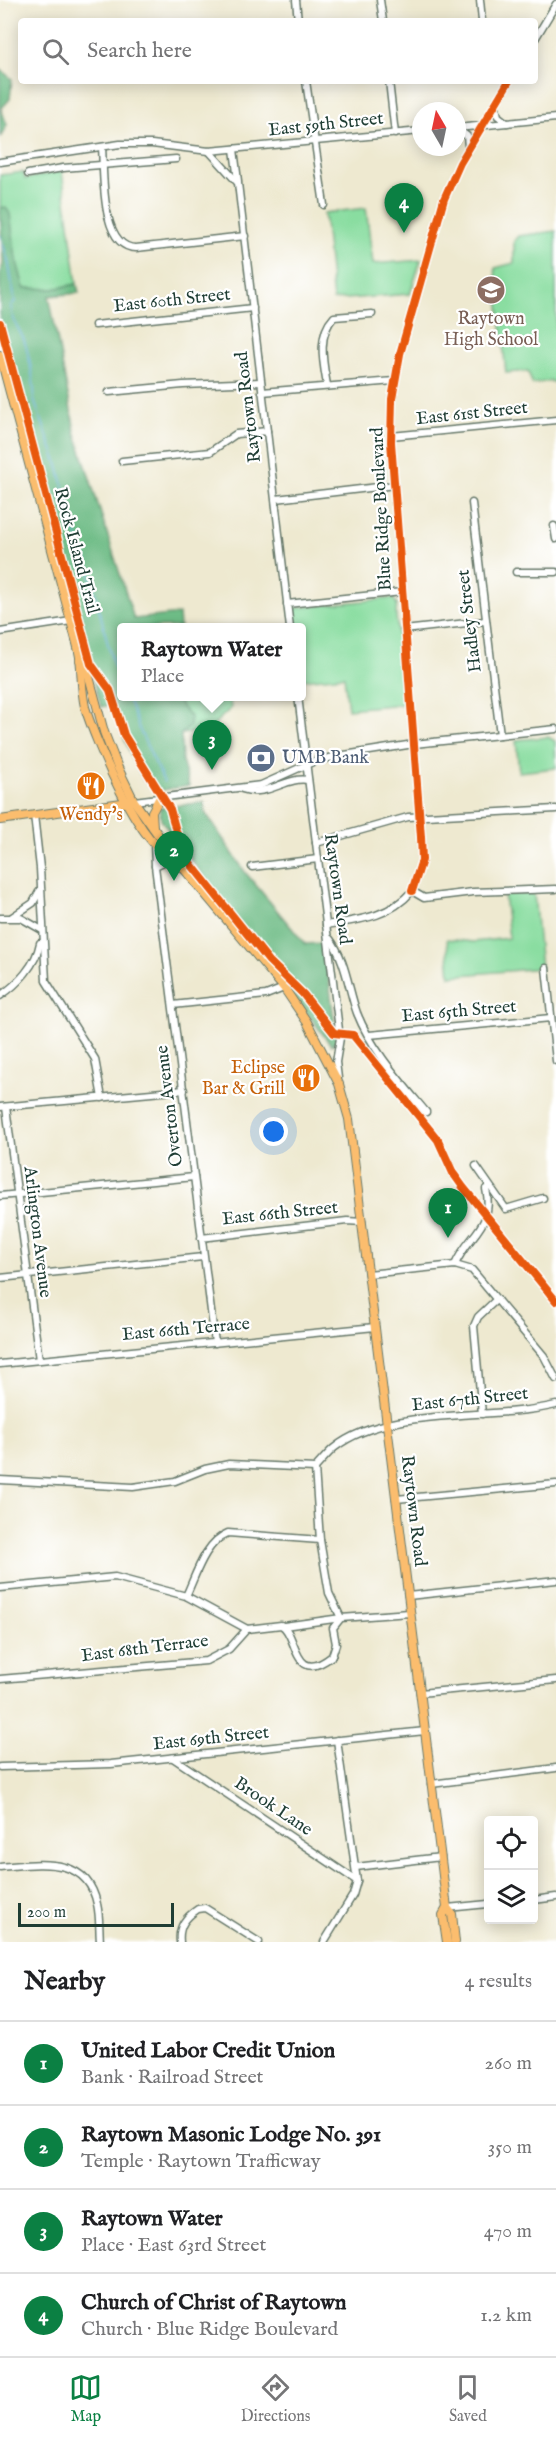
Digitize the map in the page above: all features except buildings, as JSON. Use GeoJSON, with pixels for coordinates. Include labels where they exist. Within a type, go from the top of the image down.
{"type":"FeatureCollection","features":[{"type":"Feature","properties":{"kind":"main road"},"geometry":{"type":"LineString","coordinates":[[0,355],[80,660],[87,669],[114,759],[130,802],[154,842],[166,856],[174,857]]}},
{"type":"Feature","properties":{"kind":"main road"},"geometry":{"type":"LineString","coordinates":[[153,829],[152,812],[159,799]]}},
{"type":"Feature","properties":{"kind":"main road"},"geometry":{"type":"LineString","coordinates":[[0,820],[130,802]]}},
{"type":"Feature","properties":{"kind":"main road"},"geometry":{"type":"LineString","coordinates":[[130,802],[174,857]]}},
{"type":"Feature","properties":{"kind":"main road","name":"Raytown Road"},"geometry":{"type":"LineString","coordinates":[[174,857],[284,988],[312,1030],[339,1084],[349,1119],[431,1784],[447,1908],[452,1914],[455,1942]]}},
{"type":"Feature","properties":{"kind":"main road","name":"Raytown Road"},"geometry":{"type":"LineString","coordinates":[[447,1908],[443,1915],[447,1942]]}},
{"type":"Feature","properties":{"kind":"street"},"geometry":{"type":"LineString","coordinates":[[296,0],[298,18]]}},
{"type":"Feature","properties":{"kind":"street"},"geometry":{"type":"LineString","coordinates":[[380,0],[383,18]]}},
{"type":"Feature","properties":{"kind":"street"},"geometry":{"type":"LineString","coordinates":[[480,0],[482,18]]}},
{"type":"Feature","properties":{"kind":"street"},"geometry":{"type":"LineString","coordinates":[[538,34],[556,4]]}},
{"type":"Feature","properties":{"kind":"street"},"geometry":{"type":"LineString","coordinates":[[306,84],[324,205]]}},
{"type":"Feature","properties":{"kind":"street"},"geometry":{"type":"LineString","coordinates":[[389,84],[395,134]]}},
{"type":"Feature","properties":{"kind":"street","name":"Blue Ridge Boulevard"},"geometry":{"type":"LineString","coordinates":[[412,891],[422,860],[392,436],[394,381],[444,199],[468,148],[507,84]]}},
{"type":"Feature","properties":{"kind":"street"},"geometry":{"type":"LineString","coordinates":[[495,103],[498,116],[507,123]]}},
{"type":"Feature","properties":{"kind":"street"},"geometry":{"type":"LineString","coordinates":[[466,128],[556,118]]}},
{"type":"Feature","properties":{"kind":"street","name":"East 59th Street"},"geometry":{"type":"LineString","coordinates":[[234,149],[412,132]]}},
{"type":"Feature","properties":{"kind":"street"},"geometry":{"type":"LineString","coordinates":[[466,135],[468,148]]}},
{"type":"Feature","properties":{"kind":"street"},"geometry":{"type":"LineString","coordinates":[[0,162],[102,147],[144,144],[209,151],[234,149]]}},
{"type":"Feature","properties":{"kind":"street"},"geometry":{"type":"LineString","coordinates":[[102,147],[106,199],[112,232],[117,241],[124,246],[136,248],[245,236]]}},
{"type":"Feature","properties":{"kind":"street","name":"Raytown Road"},"geometry":{"type":"LineString","coordinates":[[234,149],[290,623]]}},
{"type":"Feature","properties":{"kind":"street"},"geometry":{"type":"LineString","coordinates":[[209,151],[238,183]]}},
{"type":"Feature","properties":{"kind":"street"},"geometry":{"type":"LineString","coordinates":[[28,174],[139,160],[176,159]]}},
{"type":"Feature","properties":{"kind":"street","name":"East 60th Street"},"geometry":{"type":"LineString","coordinates":[[95,325],[253,308]]}},
{"type":"Feature","properties":{"kind":"street"},"geometry":{"type":"LineString","coordinates":[[327,385],[322,358],[324,334],[331,320],[334,317],[372,314]]}},
{"type":"Feature","properties":{"kind":"street"},"geometry":{"type":"LineString","coordinates":[[262,392],[394,381]]}},
{"type":"Feature","properties":{"kind":"street"},"geometry":{"type":"LineString","coordinates":[[109,392],[183,385],[261,382]]}},
{"type":"Feature","properties":{"kind":"street","name":"East 61st Street"},"geometry":{"type":"LineString","coordinates":[[392,436],[556,420]]}},
{"type":"Feature","properties":{"kind":"street"},"geometry":{"type":"LineString","coordinates":[[122,461],[210,452],[236,434],[267,431]]}},
{"type":"Feature","properties":{"kind":"street"},"geometry":{"type":"LineString","coordinates":[[276,499],[395,485]]}},
{"type":"Feature","properties":{"kind":"street","name":"Hadley Street"},"geometry":{"type":"LineString","coordinates":[[472,503],[500,735]]}},
{"type":"Feature","properties":{"kind":"street"},"geometry":{"type":"LineString","coordinates":[[554,526],[556,539]]}},
{"type":"Feature","properties":{"kind":"street"},"geometry":{"type":"LineString","coordinates":[[516,572],[556,572]]}},
{"type":"Feature","properties":{"kind":"street"},"geometry":{"type":"LineString","coordinates":[[287,603],[402,592]]}},
{"type":"Feature","properties":{"kind":"street"},"geometry":{"type":"LineString","coordinates":[[0,632],[71,621]]}},
{"type":"Feature","properties":{"kind":"street"},"geometry":{"type":"LineString","coordinates":[[405,630],[485,621]]}},
{"type":"Feature","properties":{"kind":"street","name":"Raytown Road"},"geometry":{"type":"LineString","coordinates":[[299,701],[326,925],[330,939],[340,1038],[336,1062],[339,1084]]}},
{"type":"Feature","properties":{"kind":"street"},"geometry":{"type":"LineString","coordinates":[[130,802],[261,785],[324,759],[414,744],[556,729]]}},
{"type":"Feature","properties":{"kind":"street"},"geometry":{"type":"LineString","coordinates":[[242,789],[262,791],[301,779],[308,780]]}},
{"type":"Feature","properties":{"kind":"street"},"geometry":{"type":"LineString","coordinates":[[316,843],[394,820],[419,816],[556,809]]}},
{"type":"Feature","properties":{"kind":"street"},"geometry":{"type":"LineString","coordinates":[[34,815],[46,981],[95,1059],[102,1098]]}},
{"type":"Feature","properties":{"kind":"street","name":"Overton Avenue"},"geometry":{"type":"LineString","coordinates":[[154,842],[155,866],[215,1343]]}},
{"type":"Feature","properties":{"kind":"street"},"geometry":{"type":"LineString","coordinates":[[155,866],[174,857]]}},
{"type":"Feature","properties":{"kind":"street"},"geometry":{"type":"LineString","coordinates":[[252,867],[318,859]]}},
{"type":"Feature","properties":{"kind":"street"},"geometry":{"type":"LineString","coordinates":[[11,918],[33,903],[40,883]]}},
{"type":"Feature","properties":{"kind":"street"},"geometry":{"type":"LineString","coordinates":[[326,925],[381,915],[399,904],[412,891],[424,898],[473,892],[556,889]]}},
{"type":"Feature","properties":{"kind":"street"},"geometry":{"type":"LineString","coordinates":[[0,918],[21,918],[42,929]]}},
{"type":"Feature","properties":{"kind":"street"},"geometry":{"type":"LineString","coordinates":[[0,996],[24,974],[40,946],[42,929]]}},
{"type":"Feature","properties":{"kind":"street"},"geometry":{"type":"LineString","coordinates":[[330,939],[338,950],[357,1014],[380,1054],[426,1112]]}},
{"type":"Feature","properties":{"kind":"street"},"geometry":{"type":"LineString","coordinates":[[546,968],[556,1061]]}},
{"type":"Feature","properties":{"kind":"street"},"geometry":{"type":"LineString","coordinates":[[173,1005],[266,995],[284,988]]}},
{"type":"Feature","properties":{"kind":"street","name":"East 65th Street"},"geometry":{"type":"LineString","coordinates":[[369,1035],[551,1018]]}},
{"type":"Feature","properties":{"kind":"street"},"geometry":{"type":"LineString","coordinates":[[3,1107],[184,1090]]}},
{"type":"Feature","properties":{"kind":"street","name":"Arlington Avenue"},"geometry":{"type":"LineString","coordinates":[[3,1107],[39,1360]]}},
{"type":"Feature","properties":{"kind":"street"},"geometry":{"type":"LineString","coordinates":[[476,1166],[506,1209],[543,1198]]}},
{"type":"Feature","properties":{"kind":"street"},"geometry":{"type":"LineString","coordinates":[[0,1196],[194,1177]]}},
{"type":"Feature","properties":{"kind":"street"},"geometry":{"type":"LineString","coordinates":[[455,1265],[488,1216],[489,1203],[486,1189]]}},
{"type":"Feature","properties":{"kind":"street","name":"East 66th Street"},"geometry":{"type":"LineString","coordinates":[[201,1238],[337,1222],[362,1222]]}},
{"type":"Feature","properties":{"kind":"street"},"geometry":{"type":"LineString","coordinates":[[0,1278],[203,1257]]}},
{"type":"Feature","properties":{"kind":"street"},"geometry":{"type":"LineString","coordinates":[[368,1274],[455,1265],[472,1270],[544,1356],[556,1379]]}},
{"type":"Feature","properties":{"kind":"street"},"geometry":{"type":"LineString","coordinates":[[482,1413],[474,1326],[478,1317],[497,1299]]}},
{"type":"Feature","properties":{"kind":"street","name":"East 66th Terrace"},"geometry":{"type":"LineString","coordinates":[[0,1364],[375,1327]]}},
{"type":"Feature","properties":{"kind":"street","name":"East 67th Street"},"geometry":{"type":"LineString","coordinates":[[315,1468],[335,1447],[387,1424],[556,1405]]}},
{"type":"Feature","properties":{"kind":"street"},"geometry":{"type":"LineString","coordinates":[[0,1480],[133,1487],[175,1481],[206,1469],[229,1464],[315,1468],[320,1540],[328,1593],[341,1618]]}},
{"type":"Feature","properties":{"kind":"street"},"geometry":{"type":"LineString","coordinates":[[396,1499],[556,1484]]}},
{"type":"Feature","properties":{"kind":"street"},"geometry":{"type":"LineString","coordinates":[[186,1596],[210,1547],[219,1536],[228,1533],[320,1540]]}},
{"type":"Feature","properties":{"kind":"street"},"geometry":{"type":"LineString","coordinates":[[0,1588],[115,1577],[186,1596],[247,1629],[410,1613]]}},
{"type":"Feature","properties":{"kind":"street"},"geometry":{"type":"LineString","coordinates":[[408,1596],[556,1580]]}},
{"type":"Feature","properties":{"kind":"street"},"geometry":{"type":"LineString","coordinates":[[284,1626],[288,1630],[297,1656],[305,1663],[315,1664],[332,1656],[336,1644],[333,1628],[341,1618]]}},
{"type":"Feature","properties":{"kind":"street","name":"East 68th Terrace"},"geometry":{"type":"LineString","coordinates":[[0,1679],[206,1661],[229,1649],[247,1629]]}},
{"type":"Feature","properties":{"kind":"street"},"geometry":{"type":"LineString","coordinates":[[420,1693],[556,1680]]}},
{"type":"Feature","properties":{"kind":"street","name":"East 69th Street"},"geometry":{"type":"LineString","coordinates":[[0,1767],[111,1764],[425,1731]]}},
{"type":"Feature","properties":{"kind":"street"},"geometry":{"type":"LineString","coordinates":[[324,1942],[353,1895],[357,1881],[337,1740]]}},
{"type":"Feature","properties":{"kind":"street","name":"Brook Lane"},"geometry":{"type":"LineString","coordinates":[[173,1758],[357,1881]]}},
{"type":"Feature","properties":{"kind":"street"},"geometry":{"type":"LineString","coordinates":[[431,1784],[556,1768]]}},
{"type":"Feature","properties":{"kind":"street"},"geometry":{"type":"LineString","coordinates":[[356,1867],[441,1857]]}},
{"type":"Feature","properties":{"kind":"street"},"geometry":{"type":"LineString","coordinates":[[0,1867],[58,1864],[79,1874],[95,1897],[100,1942]]}},
{"type":"Feature","properties":{"kind":"street"},"geometry":{"type":"LineString","coordinates":[[538,1900],[556,1898]]}},
{"type":"Feature","properties":{"kind":"street"},"geometry":{"type":"LineString","coordinates":[[447,1908],[484,1904]]}},
{"type":"Feature","properties":{"kind":"street"},"geometry":{"type":"LineString","coordinates":[[180,1942],[180,1928],[190,1914],[198,1909],[211,1910],[259,1942]]}},
{"type":"Feature","properties":{"kind":"green space"},"geometry":{"type":"Polygon","coordinates":[[[0,69],[12,79],[10,99],[1,109],[7,125],[0,138],[0,69]]]}},
{"type":"Feature","properties":{"kind":"green space"},"geometry":{"type":"Polygon","coordinates":[[[62,171],[77,284],[53,289],[24,288],[0,208],[0,175],[23,172],[25,179],[62,171]]]}},
{"type":"Feature","properties":{"kind":"green space"},"geometry":{"type":"Polygon","coordinates":[[[6,207],[10,214],[16,258],[24,288],[53,289],[77,284],[79,293],[49,296],[75,431],[134,619],[179,614],[180,623],[117,623],[117,701],[177,701],[190,717],[190,726],[181,734],[182,761],[189,786],[157,791],[144,780],[132,758],[111,705],[101,707],[0,321],[0,273],[3,264],[0,208],[6,207]]]}},
{"type":"Feature","properties":{"kind":"green space"},"geometry":{"type":"Polygon","coordinates":[[[366,208],[373,264],[421,260],[410,294],[333,300],[324,213],[366,208]]]}},
{"type":"Feature","properties":{"kind":"green space"},"geometry":{"type":"Polygon","coordinates":[[[556,231],[556,383],[550,381],[532,384],[528,371],[506,373],[495,268],[514,263],[514,241],[518,236],[556,231]]]}},
{"type":"Feature","properties":{"kind":"green space"},"geometry":{"type":"Polygon","coordinates":[[[393,598],[397,604],[403,704],[348,709],[344,676],[306,680],[306,623],[294,623],[294,608],[393,598]]]}},
{"type":"Feature","properties":{"kind":"green space"},"geometry":{"type":"Polygon","coordinates":[[[177,701],[230,701],[231,708],[215,723],[216,729],[181,734],[190,717],[177,701]]]}},
{"type":"Feature","properties":{"kind":"green space"},"geometry":{"type":"Polygon","coordinates":[[[548,737],[555,741],[556,768],[519,772],[516,740],[548,737]]]}},
{"type":"Feature","properties":{"kind":"green space"},"geometry":{"type":"Polygon","coordinates":[[[204,802],[205,812],[245,872],[305,944],[324,943],[337,1042],[331,1045],[161,820],[160,808],[204,802]]]}},
{"type":"Feature","properties":{"kind":"green space"},"geometry":{"type":"Polygon","coordinates":[[[504,894],[534,894],[541,968],[450,976],[447,939],[473,942],[509,938],[504,894]]]}},
{"type":"Feature","properties":{"kind":"waterway"},"geometry":{"type":"LineString","coordinates":[[0,235],[8,260],[15,301],[11,306],[12,311],[28,352],[34,400],[57,462],[117,673]]}},
{"type":"Feature","properties":{"kind":"waterway"},"geometry":{"type":"LineString","coordinates":[[129,701],[164,782]]}},
{"type":"Feature","properties":{"kind":"cycle path"},"geometry":{"type":"LineString","coordinates":[[412,891],[422,860],[391,442],[392,399],[400,354],[444,199],[460,163],[507,84]]}},
{"type":"Feature","properties":{"kind":"cycle path","name":"Rock Island Trail"},"geometry":{"type":"LineString","coordinates":[[0,323],[91,664],[110,690],[124,735],[170,809],[182,853],[269,961],[303,994],[334,1033],[353,1035],[438,1140],[453,1173],[463,1187],[556,1301]]}},
{"type":"Feature","properties":{"kind":"place","name":"Church of Christ of Raytown"},"geometry":{"type":"Point","coordinates":[404,233]}},
{"type":"Feature","properties":{"kind":"place","name":"Raytown High School"},"geometry":{"type":"Point","coordinates":[491,290]}},
{"type":"Feature","properties":{"kind":"place","name":"UMB Bank"},"geometry":{"type":"Point","coordinates":[261,758]}},
{"type":"Feature","properties":{"kind":"place","name":"Raytown Water"},"geometry":{"type":"Point","coordinates":[212,770]}},
{"type":"Feature","properties":{"kind":"place","name":"Wendy's"},"geometry":{"type":"Point","coordinates":[91,786]}},
{"type":"Feature","properties":{"kind":"place","name":"Raytown Masonic Lodge No. 391"},"geometry":{"type":"Point","coordinates":[174,881]}},
{"type":"Feature","properties":{"kind":"place","name":"Eclipse Bar & Grill"},"geometry":{"type":"Point","coordinates":[306,1078]}},
{"type":"Feature","properties":{"kind":"place","name":"United Labor Credit Union"},"geometry":{"type":"Point","coordinates":[448,1238]}}]}
